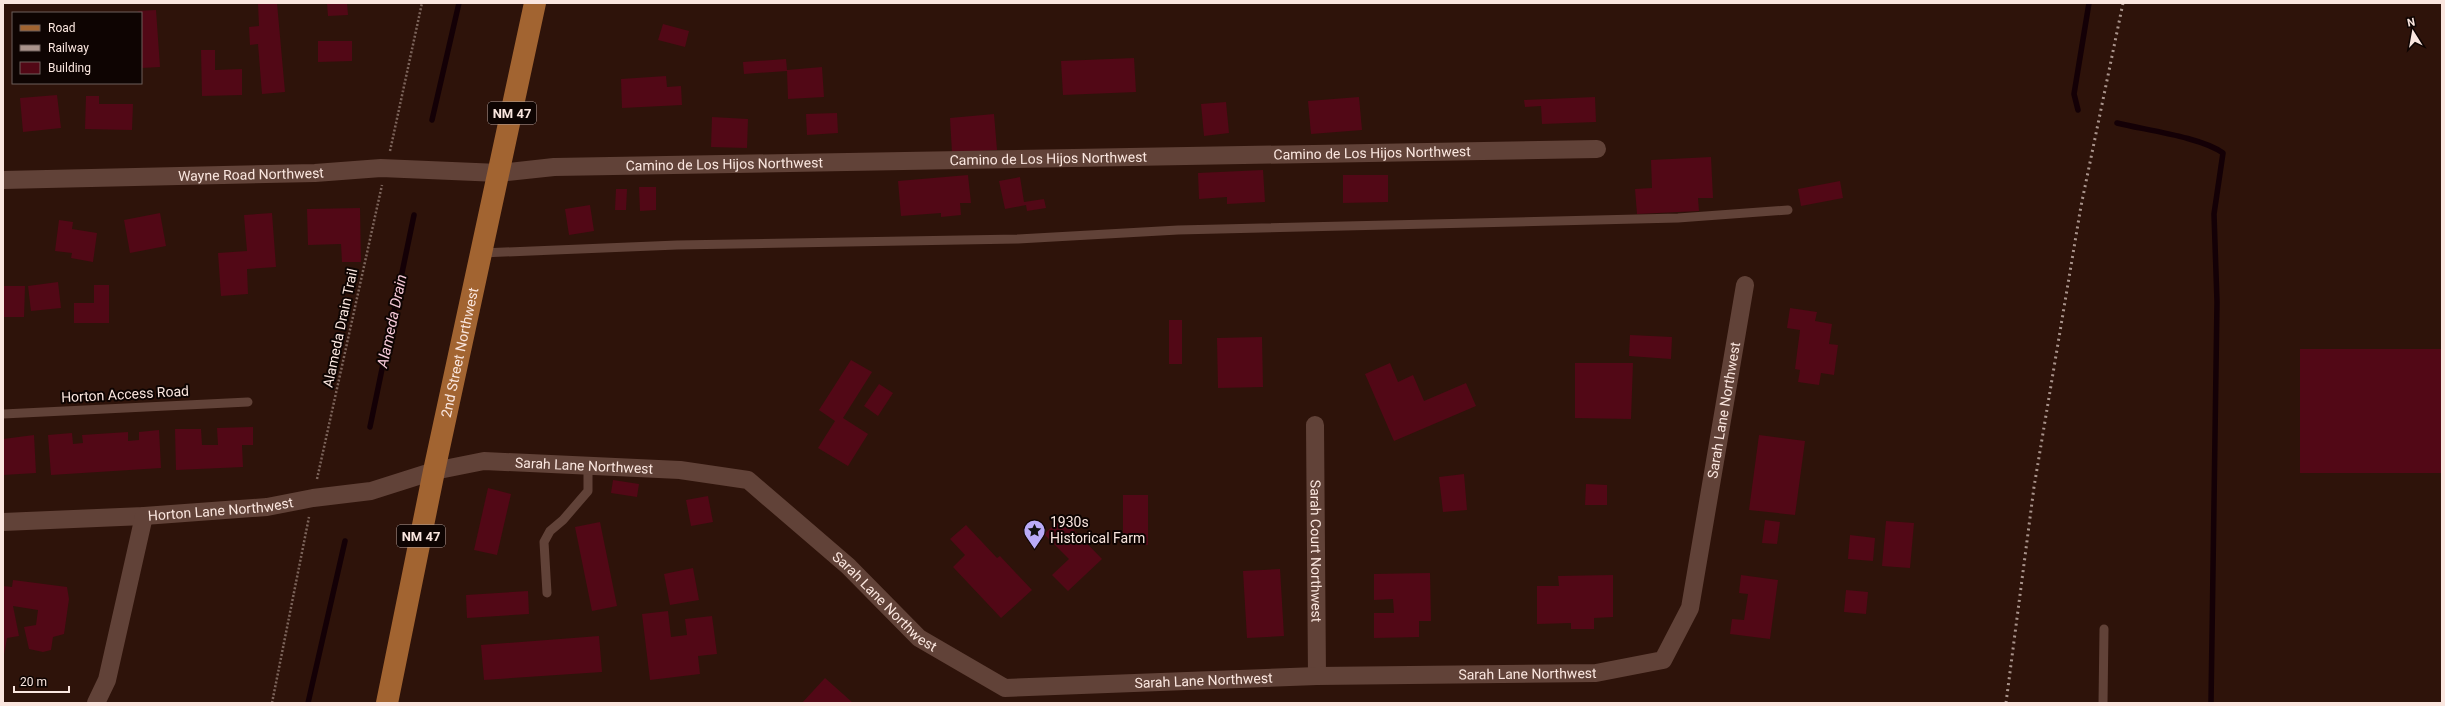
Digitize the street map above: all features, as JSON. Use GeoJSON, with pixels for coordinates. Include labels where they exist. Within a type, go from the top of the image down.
{"type":"FeatureCollection","features":[{"type":"Feature","properties":{"kind":"main road","name":"2nd Street Northwest"},"geometry":{"type":"LineString","coordinates":[[387,703],[434,471],[535,3]]}},
{"type":"Feature","properties":{"kind":"street","name":"Camino de Los Hijos Northwest"},"geometry":{"type":"LineString","coordinates":[[499,172],[554,167],[1597,149]]}},
{"type":"Feature","properties":{"kind":"street","name":"Wayne Road Northwest"},"geometry":{"type":"LineString","coordinates":[[3,180],[315,172],[381,168],[499,172]]}},
{"type":"Feature","properties":{"kind":"street","name":"Sarah Lane Northwest"},"geometry":{"type":"LineString","coordinates":[[434,471],[484,461],[680,470],[748,480],[848,566],[919,638],[1005,688],[1317,676],[1596,673],[1663,660],[1690,608],[1745,286]]}},
{"type":"Feature","properties":{"kind":"street","name":"Sarah Court Northwest"},"geometry":{"type":"LineString","coordinates":[[1315,426],[1317,676]]}},
{"type":"Feature","properties":{"kind":"street","name":"Horton Lane Northwest"},"geometry":{"type":"LineString","coordinates":[[3,522],[144,516],[267,507],[313,498],[371,491],[434,471]]}},
{"type":"Feature","properties":{"kind":"street"},"geometry":{"type":"LineString","coordinates":[[96,703],[108,680],[144,516]]}},
{"type":"Feature","properties":{"kind":"lane"},"geometry":{"type":"LineString","coordinates":[[482,253],[677,245],[1018,239],[1178,230],[1678,218],[1788,210]]}},
{"type":"Feature","properties":{"kind":"lane","name":"Horton Access Road"},"geometry":{"type":"LineString","coordinates":[[3,414],[248,402]]}},
{"type":"Feature","properties":{"kind":"lane"},"geometry":{"type":"LineString","coordinates":[[547,593],[544,542],[550,531],[563,520],[588,491],[588,466]]}},
{"type":"Feature","properties":{"kind":"lane"},"geometry":{"type":"LineString","coordinates":[[2103,703],[2104,629]]}},
{"type":"Feature","properties":{"kind":"path"},"geometry":{"type":"LineString","coordinates":[[389,153],[422,3]]}},
{"type":"Feature","properties":{"kind":"path","name":"Alameda Drain Trail"},"geometry":{"type":"LineString","coordinates":[[318,478],[382,183]]}},
{"type":"Feature","properties":{"kind":"path"},"geometry":{"type":"LineString","coordinates":[[272,703],[309,518]]}},
{"type":"Feature","properties":{"kind":"building"},"geometry":{"type":"Polygon","coordinates":[[[258,3],[277,3],[285,92],[262,94],[258,44],[250,45],[249,27],[259,26],[258,3]]]}},
{"type":"Feature","properties":{"kind":"building"},"geometry":{"type":"Polygon","coordinates":[[[327,3],[347,3],[348,15],[328,16],[327,3]]]}},
{"type":"Feature","properties":{"kind":"building"},"geometry":{"type":"Polygon","coordinates":[[[156,10],[160,67],[142,68],[142,12],[137,11],[156,10]]]}},
{"type":"Feature","properties":{"kind":"building"},"geometry":{"type":"Polygon","coordinates":[[[663,24],[689,31],[685,47],[658,40],[663,24]]]}},
{"type":"Feature","properties":{"kind":"building"},"geometry":{"type":"Polygon","coordinates":[[[318,41],[352,41],[352,61],[318,62],[318,41]]]}},
{"type":"Feature","properties":{"kind":"building"},"geometry":{"type":"Polygon","coordinates":[[[201,50],[215,50],[215,70],[242,69],[242,95],[202,96],[201,50]]]}},
{"type":"Feature","properties":{"kind":"building"},"geometry":{"type":"Polygon","coordinates":[[[1134,58],[1136,92],[1063,95],[1061,61],[1134,58]]]}},
{"type":"Feature","properties":{"kind":"building"},"geometry":{"type":"Polygon","coordinates":[[[786,59],[787,70],[822,67],[824,97],[788,99],[787,71],[744,74],[743,62],[786,59]]]}},
{"type":"Feature","properties":{"kind":"building"},"geometry":{"type":"Polygon","coordinates":[[[666,76],[667,87],[681,86],[682,105],[622,108],[621,79],[666,76]]]}},
{"type":"Feature","properties":{"kind":"building"},"geometry":{"type":"Polygon","coordinates":[[[57,95],[61,128],[23,132],[20,98],[57,95]]]}},
{"type":"Feature","properties":{"kind":"building"},"geometry":{"type":"Polygon","coordinates":[[[86,96],[99,96],[99,104],[133,104],[132,130],[85,129],[86,96]]]}},
{"type":"Feature","properties":{"kind":"building"},"geometry":{"type":"Polygon","coordinates":[[[1359,97],[1362,130],[1311,134],[1308,101],[1359,97]]]}},
{"type":"Feature","properties":{"kind":"building"},"geometry":{"type":"Polygon","coordinates":[[[1595,97],[1596,122],[1542,124],[1541,106],[1525,107],[1524,100],[1595,97]]]}},
{"type":"Feature","properties":{"kind":"building"},"geometry":{"type":"Polygon","coordinates":[[[1226,102],[1229,133],[1204,136],[1201,104],[1226,102]]]}},
{"type":"Feature","properties":{"kind":"building"},"geometry":{"type":"Polygon","coordinates":[[[837,113],[838,133],[807,135],[806,114],[837,113]]]}},
{"type":"Feature","properties":{"kind":"building"},"geometry":{"type":"Polygon","coordinates":[[[994,114],[997,150],[952,153],[950,118],[994,114]]]}},
{"type":"Feature","properties":{"kind":"building"},"geometry":{"type":"Polygon","coordinates":[[[712,117],[748,119],[747,148],[711,147],[712,117]]]}},
{"type":"Feature","properties":{"kind":"building"},"geometry":{"type":"Polygon","coordinates":[[[1711,157],[1713,198],[1698,198],[1699,211],[1637,214],[1635,189],[1652,188],[1651,160],[1711,157]]]}},
{"type":"Feature","properties":{"kind":"building"},"geometry":{"type":"Polygon","coordinates":[[[1263,170],[1265,202],[1227,204],[1227,197],[1199,199],[1198,173],[1263,170]]]}},
{"type":"Feature","properties":{"kind":"building"},"geometry":{"type":"Polygon","coordinates":[[[968,175],[971,203],[960,203],[961,215],[941,217],[941,213],[901,216],[898,181],[968,175]]]}},
{"type":"Feature","properties":{"kind":"building"},"geometry":{"type":"Polygon","coordinates":[[[1343,175],[1388,175],[1388,202],[1343,203],[1343,175]]]}},
{"type":"Feature","properties":{"kind":"building"},"geometry":{"type":"Polygon","coordinates":[[[1020,177],[1024,202],[1044,199],[1046,208],[1027,211],[1026,205],[1005,209],[999,181],[1020,177]]]}},
{"type":"Feature","properties":{"kind":"building"},"geometry":{"type":"Polygon","coordinates":[[[1840,181],[1843,198],[1801,206],[1798,189],[1840,181]]]}},
{"type":"Feature","properties":{"kind":"building"},"geometry":{"type":"Polygon","coordinates":[[[639,187],[656,187],[656,210],[640,211],[639,187]]]}},
{"type":"Feature","properties":{"kind":"building"},"geometry":{"type":"Polygon","coordinates":[[[616,189],[627,189],[626,210],[615,210],[616,189]]]}},
{"type":"Feature","properties":{"kind":"building"},"geometry":{"type":"Polygon","coordinates":[[[590,205],[594,231],[569,235],[565,209],[590,205]]]}},
{"type":"Feature","properties":{"kind":"building"},"geometry":{"type":"Polygon","coordinates":[[[360,208],[361,262],[342,262],[341,244],[308,245],[307,209],[360,208]]]}},
{"type":"Feature","properties":{"kind":"building"},"geometry":{"type":"Polygon","coordinates":[[[160,213],[166,246],[130,253],[124,220],[160,213]]]}},
{"type":"Feature","properties":{"kind":"building"},"geometry":{"type":"Polygon","coordinates":[[[272,213],[276,267],[247,269],[248,294],[221,296],[218,253],[247,251],[244,215],[272,213]]]}},
{"type":"Feature","properties":{"kind":"building"},"geometry":{"type":"Polygon","coordinates":[[[59,220],[73,222],[72,229],[97,233],[93,262],[71,258],[72,253],[55,251],[59,220]]]}},
{"type":"Feature","properties":{"kind":"building"},"geometry":{"type":"Polygon","coordinates":[[[58,282],[61,308],[31,311],[28,286],[58,282]]]}},
{"type":"Feature","properties":{"kind":"building"},"geometry":{"type":"Polygon","coordinates":[[[94,285],[109,285],[109,323],[74,323],[74,303],[94,303],[94,285]]]}},
{"type":"Feature","properties":{"kind":"building"},"geometry":{"type":"Polygon","coordinates":[[[3,286],[25,286],[24,317],[3,317],[3,286]]]}},
{"type":"Feature","properties":{"kind":"building"},"geometry":{"type":"Polygon","coordinates":[[[1790,308],[1817,312],[1815,321],[1832,324],[1829,344],[1838,345],[1834,375],[1821,373],[1819,385],[1798,382],[1800,370],[1795,369],[1800,330],[1787,328],[1790,308]]]}},
{"type":"Feature","properties":{"kind":"building"},"geometry":{"type":"Polygon","coordinates":[[[1169,320],[1182,320],[1182,364],[1169,364],[1169,320]]]}},
{"type":"Feature","properties":{"kind":"building"},"geometry":{"type":"Polygon","coordinates":[[[1630,335],[1672,337],[1671,359],[1629,356],[1630,335]]]}},
{"type":"Feature","properties":{"kind":"building"},"geometry":{"type":"Polygon","coordinates":[[[1262,337],[1263,387],[1218,388],[1217,338],[1262,337]]]}},
{"type":"Feature","properties":{"kind":"building"},"geometry":{"type":"Polygon","coordinates":[[[2300,349],[2442,349],[2442,473],[2300,473],[2300,349]]]}},
{"type":"Feature","properties":{"kind":"building"},"geometry":{"type":"Polygon","coordinates":[[[851,360],[872,372],[843,418],[868,434],[848,466],[818,448],[835,421],[819,410],[851,360]]]}},
{"type":"Feature","properties":{"kind":"building"},"geometry":{"type":"Polygon","coordinates":[[[1390,363],[1398,382],[1413,375],[1424,401],[1466,383],[1476,406],[1394,441],[1365,374],[1390,363]]]}},
{"type":"Feature","properties":{"kind":"building"},"geometry":{"type":"Polygon","coordinates":[[[1575,363],[1633,363],[1631,419],[1575,418],[1575,363]]]}},
{"type":"Feature","properties":{"kind":"building"},"geometry":{"type":"Polygon","coordinates":[[[879,384],[893,393],[878,416],[864,406],[879,384]]]}},
{"type":"Feature","properties":{"kind":"building"},"geometry":{"type":"Polygon","coordinates":[[[253,427],[253,445],[242,445],[243,467],[176,470],[175,429],[201,429],[202,445],[218,445],[217,428],[253,427]]]}},
{"type":"Feature","properties":{"kind":"building"},"geometry":{"type":"Polygon","coordinates":[[[159,430],[161,468],[51,475],[48,435],[72,433],[73,444],[83,443],[82,435],[128,432],[128,441],[139,440],[139,432],[159,430]]]}},
{"type":"Feature","properties":{"kind":"building"},"geometry":{"type":"Polygon","coordinates":[[[34,435],[36,473],[3,475],[3,439],[34,435]]]}},
{"type":"Feature","properties":{"kind":"building"},"geometry":{"type":"Polygon","coordinates":[[[1759,435],[1805,441],[1795,515],[1749,510],[1759,435]]]}},
{"type":"Feature","properties":{"kind":"building"},"geometry":{"type":"Polygon","coordinates":[[[1464,474],[1467,510],[1443,512],[1439,477],[1464,474]]]}},
{"type":"Feature","properties":{"kind":"building"},"geometry":{"type":"Polygon","coordinates":[[[613,480],[639,484],[637,497],[611,493],[613,480]]]}},
{"type":"Feature","properties":{"kind":"building"},"geometry":{"type":"Polygon","coordinates":[[[1586,484],[1607,485],[1607,505],[1585,505],[1586,484]]]}},
{"type":"Feature","properties":{"kind":"building"},"geometry":{"type":"Polygon","coordinates":[[[488,488],[511,494],[497,555],[474,550],[488,488]]]}},
{"type":"Feature","properties":{"kind":"building"},"geometry":{"type":"Polygon","coordinates":[[[1123,495],[1148,495],[1148,545],[1123,544],[1123,495]]]}},
{"type":"Feature","properties":{"kind":"building"},"geometry":{"type":"Polygon","coordinates":[[[708,496],[713,522],[691,526],[686,500],[708,496]]]}},
{"type":"Feature","properties":{"kind":"building"},"geometry":{"type":"Polygon","coordinates":[[[1062,518],[1102,559],[1068,591],[1052,575],[1069,559],[1044,534],[1062,518]]]}},
{"type":"Feature","properties":{"kind":"building"},"geometry":{"type":"Polygon","coordinates":[[[1765,520],[1780,522],[1777,544],[1762,543],[1765,520]]]}},
{"type":"Feature","properties":{"kind":"building"},"geometry":{"type":"Polygon","coordinates":[[[1886,521],[1914,523],[1910,568],[1882,566],[1886,521]]]}},
{"type":"Feature","properties":{"kind":"building"},"geometry":{"type":"Polygon","coordinates":[[[600,522],[617,606],[592,611],[575,527],[600,522]]]}},
{"type":"Feature","properties":{"kind":"building"},"geometry":{"type":"Polygon","coordinates":[[[966,525],[997,558],[1000,556],[1032,590],[1001,618],[953,567],[965,555],[950,539],[966,525]]]}},
{"type":"Feature","properties":{"kind":"building"},"geometry":{"type":"Polygon","coordinates":[[[1850,535],[1875,538],[1873,561],[1848,559],[1850,535]]]}},
{"type":"Feature","properties":{"kind":"building"},"geometry":{"type":"Polygon","coordinates":[[[693,568],[699,600],[670,605],[664,574],[693,568]]]}},
{"type":"Feature","properties":{"kind":"building"},"geometry":{"type":"Polygon","coordinates":[[[1280,569],[1284,636],[1247,638],[1243,571],[1280,569]]]}},
{"type":"Feature","properties":{"kind":"building"},"geometry":{"type":"Polygon","coordinates":[[[1430,573],[1431,621],[1419,621],[1419,637],[1374,638],[1374,613],[1394,613],[1393,599],[1374,600],[1374,574],[1430,573]]]}},
{"type":"Feature","properties":{"kind":"building"},"geometry":{"type":"Polygon","coordinates":[[[1613,575],[1613,617],[1594,618],[1594,629],[1571,629],[1571,623],[1537,624],[1537,586],[1559,586],[1558,576],[1613,575]]]}},
{"type":"Feature","properties":{"kind":"building"},"geometry":{"type":"Polygon","coordinates":[[[1741,575],[1778,580],[1770,639],[1730,634],[1732,619],[1744,620],[1748,594],[1739,593],[1741,575]]]}},
{"type":"Feature","properties":{"kind":"building"},"geometry":{"type":"Polygon","coordinates":[[[13,580],[67,587],[69,599],[64,634],[53,637],[51,650],[43,652],[29,649],[24,627],[36,625],[38,610],[13,606],[19,636],[7,638],[3,660],[3,586],[12,587],[13,580]]]}},
{"type":"Feature","properties":{"kind":"building"},"geometry":{"type":"Polygon","coordinates":[[[1846,590],[1868,592],[1866,614],[1844,612],[1846,590]]]}},
{"type":"Feature","properties":{"kind":"building"},"geometry":{"type":"Polygon","coordinates":[[[528,591],[529,614],[467,618],[466,595],[528,591]]]}},
{"type":"Feature","properties":{"kind":"building"},"geometry":{"type":"Polygon","coordinates":[[[668,611],[671,637],[687,635],[685,619],[712,616],[717,654],[698,656],[700,674],[650,680],[642,614],[668,611]]]}},
{"type":"Feature","properties":{"kind":"building"},"geometry":{"type":"Polygon","coordinates":[[[599,636],[602,672],[484,680],[481,645],[599,636]]]}},
{"type":"Feature","properties":{"kind":"building"},"geometry":{"type":"Polygon","coordinates":[[[825,678],[853,703],[802,703],[825,678]]]}},
{"type":"Feature","properties":{"kind":"waterway","name":"Alameda Drain"},"geometry":{"type":"LineString","coordinates":[[432,120],[459,3]]}},
{"type":"Feature","properties":{"kind":"waterway"},"geometry":{"type":"LineString","coordinates":[[2078,110],[2074,94],[2089,3]]}},
{"type":"Feature","properties":{"kind":"waterway"},"geometry":{"type":"LineString","coordinates":[[2117,123],[2187,138],[2213,147],[2223,153],[2214,214],[2217,302],[2211,703]]}},
{"type":"Feature","properties":{"kind":"waterway","name":"Alameda Drain"},"geometry":{"type":"LineString","coordinates":[[370,427],[414,215]]}},
{"type":"Feature","properties":{"kind":"waterway","name":"Alameda Drain"},"geometry":{"type":"LineString","coordinates":[[308,703],[345,541]]}},
{"type":"Feature","properties":{"kind":"railway"},"geometry":{"type":"LineString","coordinates":[[2006,703],[2034,487],[2081,206],[2123,3]]}},
{"type":"Feature","properties":{"kind":"place","name":"1930s Historical Farm"},"geometry":{"type":"Point","coordinates":[1035,550]}}]}
